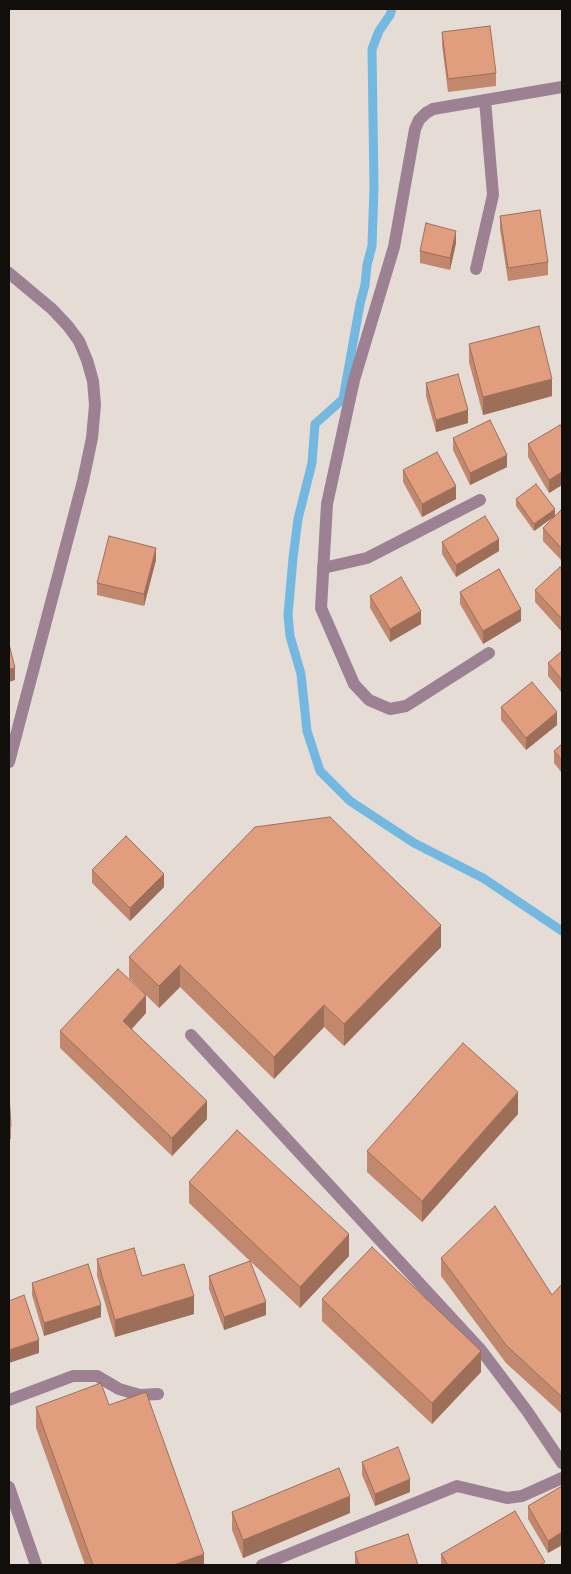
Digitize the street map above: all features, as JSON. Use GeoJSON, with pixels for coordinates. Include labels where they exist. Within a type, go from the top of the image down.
{"type":"FeatureCollection","features":[{"type":"Feature","properties":{"kind":"street"},"geometry":{"type":"LineString","coordinates":[[489,653],[406,706],[390,709],[370,700],[354,684],[320,608],[327,504],[354,380],[394,247],[415,129],[419,120],[433,109],[562,87]]}},
{"type":"Feature","properties":{"kind":"street"},"geometry":{"type":"LineString","coordinates":[[476,269],[493,195],[484,100]]}},
{"type":"Feature","properties":{"kind":"street"},"geometry":{"type":"LineString","coordinates":[[9,274],[52,309],[79,341],[93,380],[95,405],[92,438],[83,481],[9,762]]}},
{"type":"Feature","properties":{"kind":"street"},"geometry":{"type":"LineString","coordinates":[[323,568],[367,558],[480,500]]}},
{"type":"Feature","properties":{"kind":"street"},"geometry":{"type":"LineString","coordinates":[[191,1035],[481,1350],[527,1411],[562,1463]]}},
{"type":"Feature","properties":{"kind":"street"},"geometry":{"type":"LineString","coordinates":[[9,1400],[73,1376],[97,1376],[119,1389],[140,1395],[158,1394]]}},
{"type":"Feature","properties":{"kind":"street"},"geometry":{"type":"LineString","coordinates":[[262,1565],[457,1486],[506,1498],[522,1496],[562,1478]]}},
{"type":"Feature","properties":{"kind":"street"},"geometry":{"type":"LineString","coordinates":[[9,1487],[36,1565]]}},
{"type":"Feature","properties":{"kind":"building"},"geometry":{"type":"Polygon","coordinates":[[[490,26],[496,73],[448,79],[442,32],[490,26]]]}},
{"type":"Feature","properties":{"kind":"building"},"geometry":{"type":"Polygon","coordinates":[[[540,210],[548,262],[508,268],[500,216],[540,210]]]}},
{"type":"Feature","properties":{"kind":"building"},"geometry":{"type":"Polygon","coordinates":[[[426,223],[456,231],[450,258],[420,251],[426,223]]]}},
{"type":"Feature","properties":{"kind":"building"},"geometry":{"type":"Polygon","coordinates":[[[539,326],[552,379],[483,397],[469,344],[539,326]]]}},
{"type":"Feature","properties":{"kind":"building"},"geometry":{"type":"Polygon","coordinates":[[[458,374],[468,410],[436,420],[426,383],[458,374]]]}},
{"type":"Feature","properties":{"kind":"building"},"geometry":{"type":"Polygon","coordinates":[[[490,420],[507,455],[470,473],[453,438],[490,420]]]}},
{"type":"Feature","properties":{"kind":"building"},"geometry":{"type":"Polygon","coordinates":[[[560,425],[562,428],[562,472],[549,480],[528,444],[560,425]]]}},
{"type":"Feature","properties":{"kind":"building"},"geometry":{"type":"Polygon","coordinates":[[[437,452],[456,486],[422,504],[403,470],[437,452]]]}},
{"type":"Feature","properties":{"kind":"building"},"geometry":{"type":"Polygon","coordinates":[[[536,484],[555,509],[534,524],[516,499],[536,484]]]}},
{"type":"Feature","properties":{"kind":"building"},"geometry":{"type":"Polygon","coordinates":[[[562,509],[562,549],[543,528],[562,509]]]}},
{"type":"Feature","properties":{"kind":"building"},"geometry":{"type":"Polygon","coordinates":[[[485,516],[499,539],[456,565],[442,542],[485,516]]]}},
{"type":"Feature","properties":{"kind":"building"},"geometry":{"type":"Polygon","coordinates":[[[109,536],[156,548],[144,594],[97,583],[109,536]]]}},
{"type":"Feature","properties":{"kind":"building"},"geometry":{"type":"Polygon","coordinates":[[[560,567],[562,570],[562,619],[535,590],[560,567]]]}},
{"type":"Feature","properties":{"kind":"building"},"geometry":{"type":"Polygon","coordinates":[[[499,569],[521,609],[483,631],[460,592],[499,569]]]}},
{"type":"Feature","properties":{"kind":"building"},"geometry":{"type":"Polygon","coordinates":[[[401,577],[421,611],[390,629],[370,596],[401,577]]]}},
{"type":"Feature","properties":{"kind":"building"},"geometry":{"type":"Polygon","coordinates":[[[9,644],[15,668],[9,669],[9,644]]]}},
{"type":"Feature","properties":{"kind":"building"},"geometry":{"type":"Polygon","coordinates":[[[562,651],[562,680],[548,663],[562,651]]]}},
{"type":"Feature","properties":{"kind":"building"},"geometry":{"type":"Polygon","coordinates":[[[532,682],[557,712],[526,738],[501,707],[532,682]]]}},
{"type":"Feature","properties":{"kind":"building"},"geometry":{"type":"Polygon","coordinates":[[[562,744],[562,760],[554,751],[562,744]]]}},
{"type":"Feature","properties":{"kind":"building"},"geometry":{"type":"Polygon","coordinates":[[[330,817],[441,925],[344,1024],[324,1005],[274,1057],[180,965],[159,986],[129,957],[255,827],[330,817]]]}},
{"type":"Feature","properties":{"kind":"building"},"geometry":{"type":"Polygon","coordinates":[[[126,836],[164,874],[130,908],[92,870],[126,836]]]}},
{"type":"Feature","properties":{"kind":"building"},"geometry":{"type":"Polygon","coordinates":[[[118,969],[146,995],[123,1021],[207,1101],[172,1138],[60,1031],[118,969]]]}},
{"type":"Feature","properties":{"kind":"building"},"geometry":{"type":"Polygon","coordinates":[[[463,1043],[518,1092],[422,1201],[367,1151],[463,1043]]]}},
{"type":"Feature","properties":{"kind":"building"},"geometry":{"type":"Polygon","coordinates":[[[9,1095],[11,1126],[9,1126],[9,1095]]]}},
{"type":"Feature","properties":{"kind":"building"},"geometry":{"type":"Polygon","coordinates":[[[237,1130],[349,1234],[300,1287],[189,1182],[237,1130]]]}},
{"type":"Feature","properties":{"kind":"building"},"geometry":{"type":"Polygon","coordinates":[[[495,1206],[552,1295],[562,1284],[562,1397],[506,1345],[441,1258],[495,1206]]]}},
{"type":"Feature","properties":{"kind":"building"},"geometry":{"type":"Polygon","coordinates":[[[372,1247],[481,1351],[432,1403],[322,1299],[372,1247]]]}},
{"type":"Feature","properties":{"kind":"building"},"geometry":{"type":"Polygon","coordinates":[[[134,1248],[142,1276],[184,1264],[194,1296],[115,1320],[97,1259],[134,1248]]]}},
{"type":"Feature","properties":{"kind":"building"},"geometry":{"type":"Polygon","coordinates":[[[250,1261],[266,1302],[224,1317],[209,1276],[250,1261]]]}},
{"type":"Feature","properties":{"kind":"building"},"geometry":{"type":"Polygon","coordinates":[[[88,1264],[101,1305],[44,1323],[32,1283],[88,1264]]]}},
{"type":"Feature","properties":{"kind":"building"},"geometry":{"type":"Polygon","coordinates":[[[24,1295],[39,1340],[9,1350],[9,1301],[24,1295]]]}},
{"type":"Feature","properties":{"kind":"building"},"geometry":{"type":"Polygon","coordinates":[[[101,1383],[109,1405],[146,1392],[204,1554],[174,1565],[93,1565],[36,1407],[101,1383]]]}},
{"type":"Feature","properties":{"kind":"building"},"geometry":{"type":"Polygon","coordinates":[[[398,1447],[410,1479],[375,1494],[362,1462],[398,1447]]]}},
{"type":"Feature","properties":{"kind":"building"},"geometry":{"type":"Polygon","coordinates":[[[339,1468],[350,1496],[243,1540],[232,1512],[339,1468]]]}},
{"type":"Feature","properties":{"kind":"building"},"geometry":{"type":"Polygon","coordinates":[[[562,1486],[562,1532],[548,1541],[528,1506],[562,1486]]]}},
{"type":"Feature","properties":{"kind":"building"},"geometry":{"type":"Polygon","coordinates":[[[515,1511],[545,1562],[540,1565],[448,1565],[441,1554],[515,1511]]]}},
{"type":"Feature","properties":{"kind":"building"},"geometry":{"type":"Polygon","coordinates":[[[408,1534],[418,1565],[359,1565],[355,1552],[408,1534]]]}},
{"type":"Feature","properties":{"kind":"waterway"},"geometry":{"type":"LineString","coordinates":[[392,9],[379,31],[372,49],[374,187],[372,246],[367,265],[365,285],[343,399],[315,424],[312,463],[298,519],[293,558],[288,615],[290,636],[301,674],[307,731],[320,771],[350,801],[414,843],[483,878],[562,931]]}}]}
